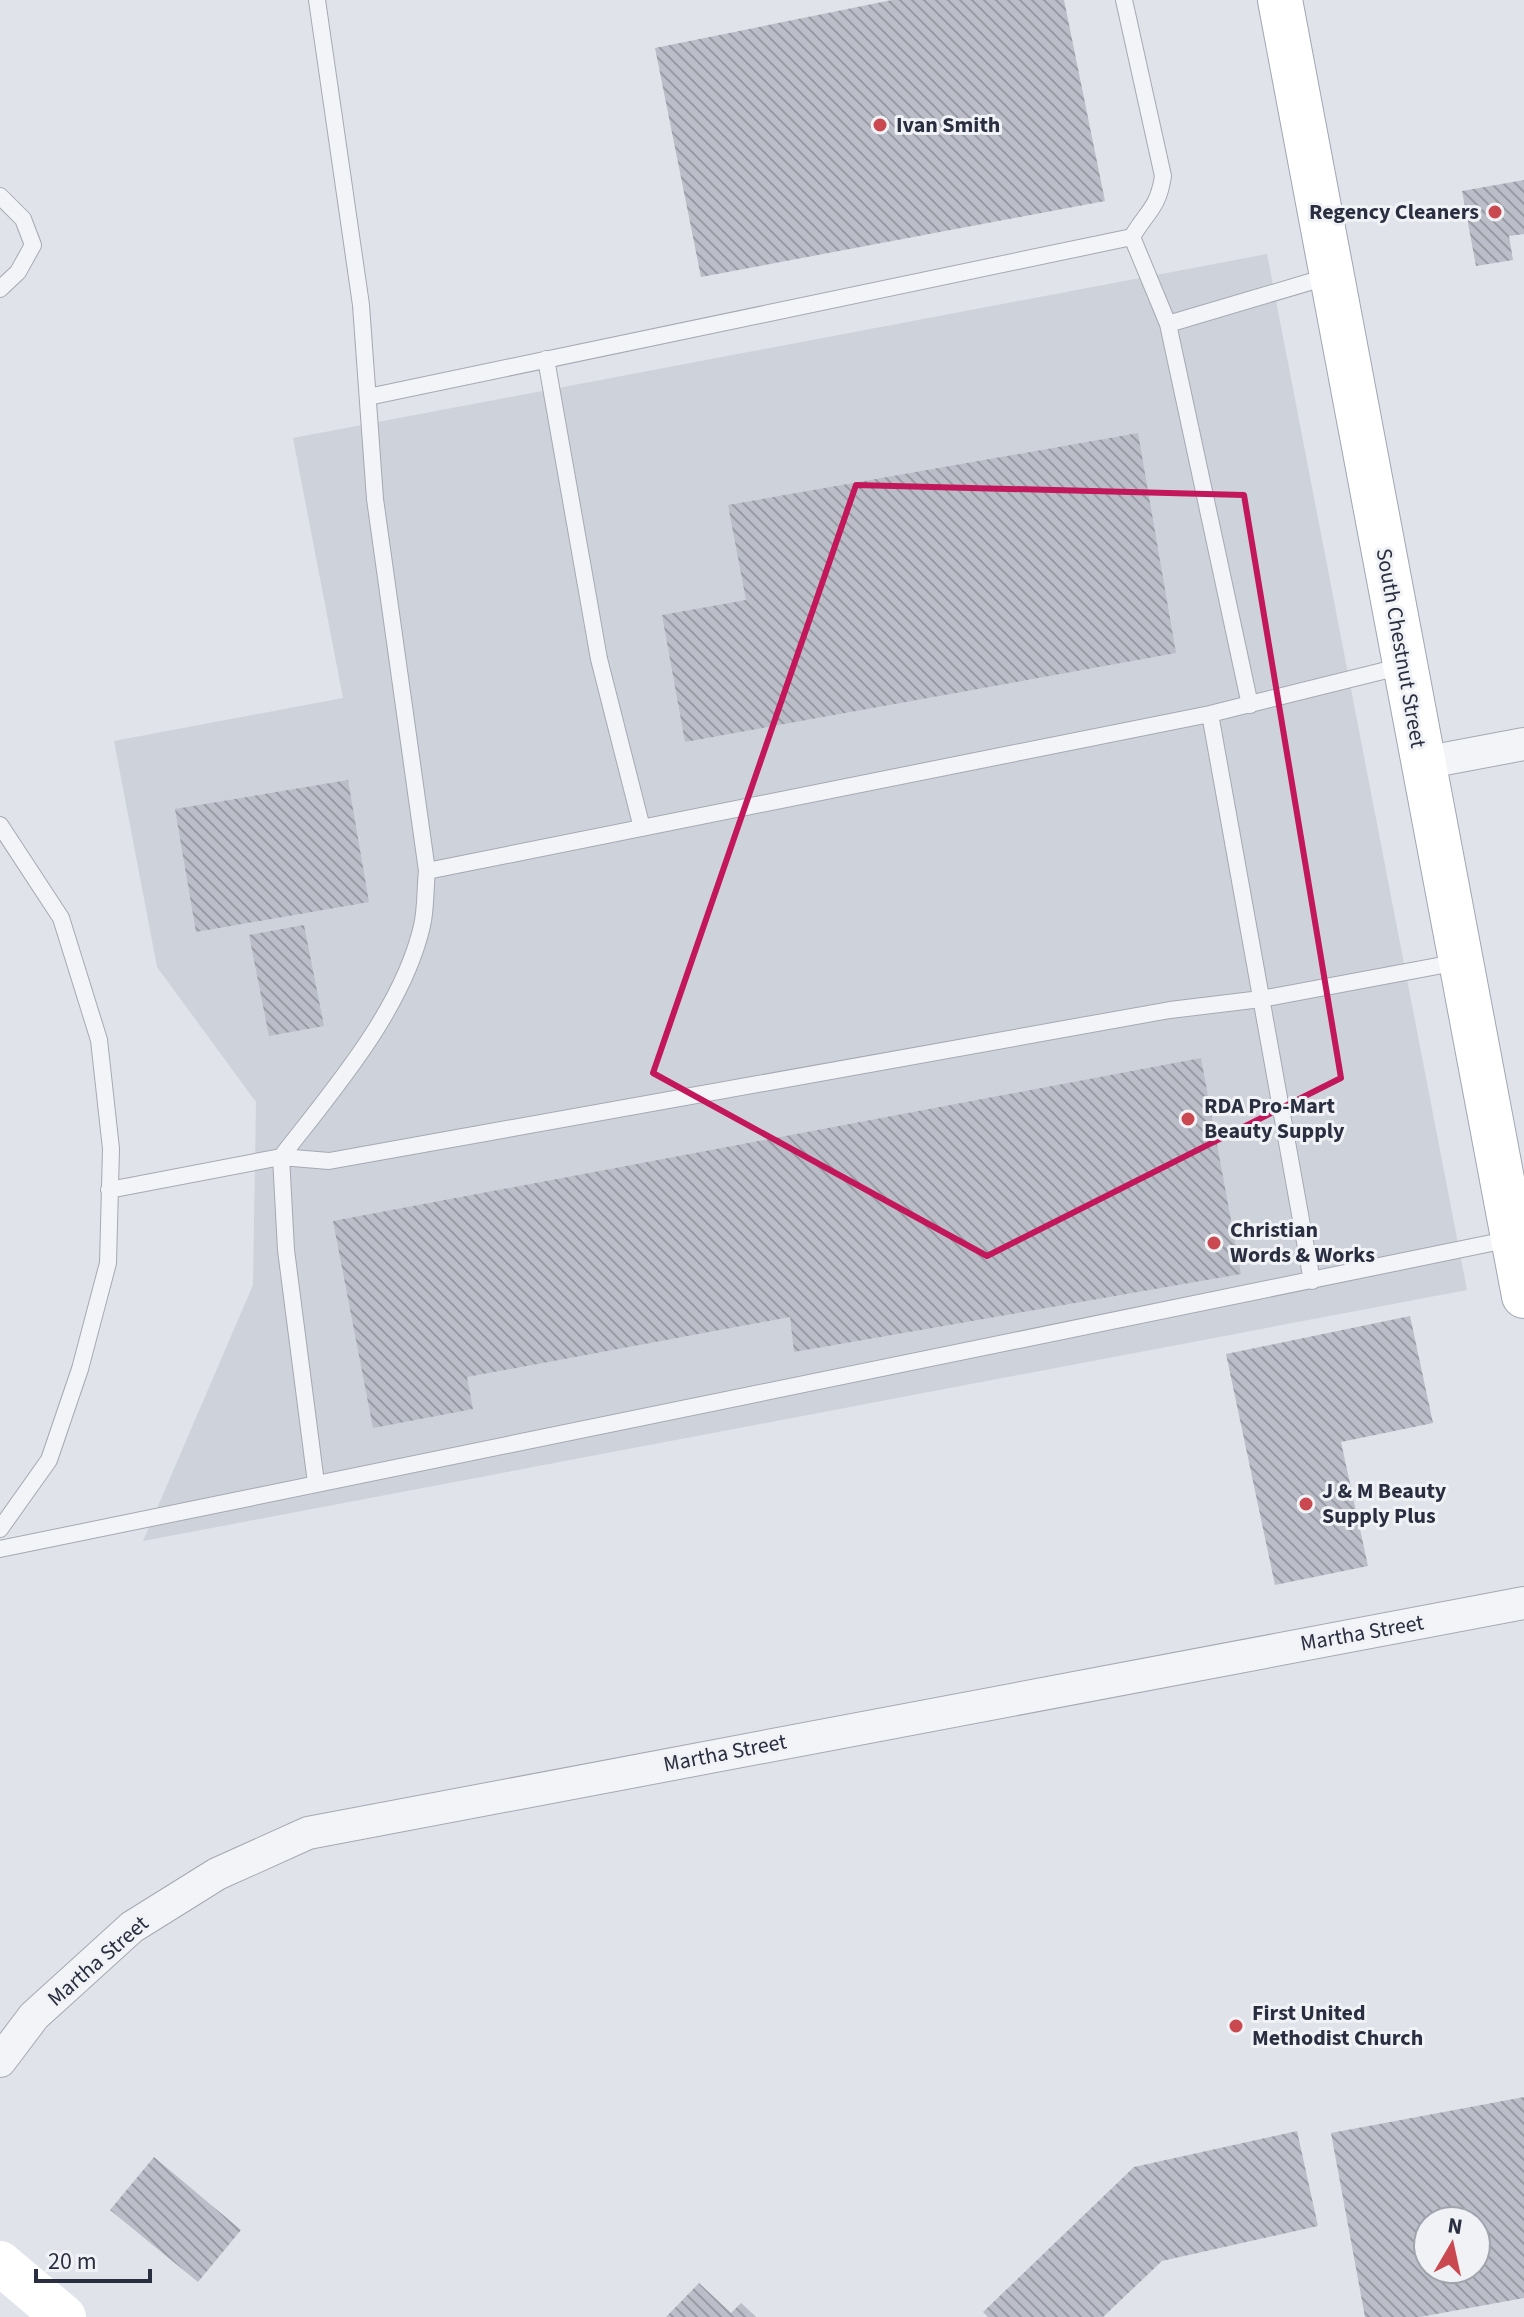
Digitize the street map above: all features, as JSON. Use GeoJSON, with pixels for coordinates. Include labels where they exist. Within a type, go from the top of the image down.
{"type":"FeatureCollection","features":[{"type":"Feature","properties":{"kind":"main road","name":"South Chestnut Street"},"geometry":{"type":"LineString","coordinates":[[1280,0],[1524,1296]]}},
{"type":"Feature","properties":{"kind":"main road"},"geometry":{"type":"LineString","coordinates":[[0,2263],[64,2317]]}},
{"type":"Feature","properties":{"kind":"street"},"geometry":{"type":"LineString","coordinates":[[1423,763],[1524,744]]}},
{"type":"Feature","properties":{"kind":"street","name":"Martha Street"},"geometry":{"type":"LineString","coordinates":[[0,2061],[34,2016],[132,1927],[217,1874],[308,1833],[1524,1603]]}},
{"type":"Feature","properties":{"kind":"lane"},"geometry":{"type":"LineString","coordinates":[[316,1483],[286,1250],[281,1157],[367,1045],[405,974],[422,926],[427,871],[375,499],[361,305],[317,0]]}},
{"type":"Feature","properties":{"kind":"lane"},"geometry":{"type":"LineString","coordinates":[[368,397],[1132,237],[1153,210],[1163,176],[1124,0]]}},
{"type":"Feature","properties":{"kind":"lane"},"geometry":{"type":"LineString","coordinates":[[0,196],[23,219],[33,245],[18,272],[0,289]]}},
{"type":"Feature","properties":{"kind":"lane"},"geometry":{"type":"LineString","coordinates":[[1132,237],[1168,324],[1250,705]]}},
{"type":"Feature","properties":{"kind":"lane"},"geometry":{"type":"LineString","coordinates":[[1168,324],[1332,275]]}},
{"type":"Feature","properties":{"kind":"lane"},"geometry":{"type":"LineString","coordinates":[[546,359],[599,659],[642,828]]}},
{"type":"Feature","properties":{"kind":"lane"},"geometry":{"type":"LineString","coordinates":[[427,871],[1210,714],[1405,666]]}},
{"type":"Feature","properties":{"kind":"lane"},"geometry":{"type":"LineString","coordinates":[[1210,714],[1312,1281]]}},
{"type":"Feature","properties":{"kind":"lane"},"geometry":{"type":"LineString","coordinates":[[0,825],[61,918],[99,1040],[111,1149],[108,1263],[80,1369],[49,1460],[0,1529]]}},
{"type":"Feature","properties":{"kind":"lane"},"geometry":{"type":"LineString","coordinates":[[109,1190],[281,1157],[329,1161],[1170,1010],[1261,999],[1461,962]]}},
{"type":"Feature","properties":{"kind":"lane"},"geometry":{"type":"LineString","coordinates":[[0,1549],[1513,1239]]}},
{"type":"Feature","properties":{"kind":"highlighted area"},"geometry":{"type":"Polygon","coordinates":[[[856,485],[1244,495],[1341,1078],[987,1256],[653,1073],[856,485]]]}},
{"type":"Feature","properties":{"kind":"shaded area"},"geometry":{"type":"Polygon","coordinates":[[[1267,254],[1467,1290],[143,1541],[253,1285],[256,1102],[157,967],[114,741],[343,698],[293,438],[1267,254]]]}},
{"type":"Feature","properties":{"kind":"building","name":"Ivan Smith"},"geometry":{"type":"Polygon","coordinates":[[[892,0],[1064,0],[1105,201],[701,277],[655,48],[892,0]]]}},
{"type":"Feature","properties":{"kind":"building","name":"Regency Cleaners"},"geometry":{"type":"Polygon","coordinates":[[[1524,180],[1524,234],[1509,236],[1513,260],[1476,266],[1462,191],[1524,180]]]}},
{"type":"Feature","properties":{"kind":"building"},"geometry":{"type":"Polygon","coordinates":[[[1138,433],[1176,653],[685,742],[662,615],[746,600],[728,505],[1138,433]]]}},
{"type":"Feature","properties":{"kind":"building"},"geometry":{"type":"Polygon","coordinates":[[[348,780],[369,902],[196,932],[175,809],[348,780]]]}},
{"type":"Feature","properties":{"kind":"building"},"geometry":{"type":"Polygon","coordinates":[[[304,925],[324,1026],[269,1036],[249,935],[304,925]]]}},
{"type":"Feature","properties":{"kind":"building"},"geometry":{"type":"Polygon","coordinates":[[[1201,1058],[1241,1274],[794,1352],[790,1317],[467,1377],[473,1409],[373,1428],[333,1221],[1201,1058]]]}},
{"type":"Feature","properties":{"kind":"building","name":"J & M Beauty Supply Plus"},"geometry":{"type":"Polygon","coordinates":[[[1410,1316],[1433,1423],[1341,1442],[1368,1566],[1275,1585],[1226,1354],[1410,1316]]]}},
{"type":"Feature","properties":{"kind":"building"},"geometry":{"type":"Polygon","coordinates":[[[1524,2097],[1524,2298],[1420,2317],[1365,2317],[1331,2133],[1524,2097]]]}},
{"type":"Feature","properties":{"kind":"building"},"geometry":{"type":"Polygon","coordinates":[[[1297,2131],[1318,2226],[1162,2261],[1103,2317],[988,2317],[983,2312],[1134,2167],[1297,2131]]]}},
{"type":"Feature","properties":{"kind":"building"},"geometry":{"type":"Polygon","coordinates":[[[154,2157],[241,2230],[198,2282],[110,2210],[154,2157]]]}},
{"type":"Feature","properties":{"kind":"building"},"geometry":{"type":"Polygon","coordinates":[[[699,2283],[731,2313],[741,2303],[756,2317],[666,2317],[699,2283]]]}},
{"type":"Feature","properties":{"kind":"place","name":"Ivan Smith"},"geometry":{"type":"Point","coordinates":[880,125]}},
{"type":"Feature","properties":{"kind":"place","name":"Regency Cleaners"},"geometry":{"type":"Point","coordinates":[1495,212]}},
{"type":"Feature","properties":{"kind":"place","name":"RDA Pro-Mart Beauty Supply"},"geometry":{"type":"Point","coordinates":[1188,1119]}},
{"type":"Feature","properties":{"kind":"place","name":"Christian Words & Works"},"geometry":{"type":"Point","coordinates":[1214,1243]}},
{"type":"Feature","properties":{"kind":"place","name":"J & M Beauty Supply Plus"},"geometry":{"type":"Point","coordinates":[1306,1504]}},
{"type":"Feature","properties":{"kind":"place","name":"First United Methodist Church"},"geometry":{"type":"Point","coordinates":[1236,2026]}}]}
